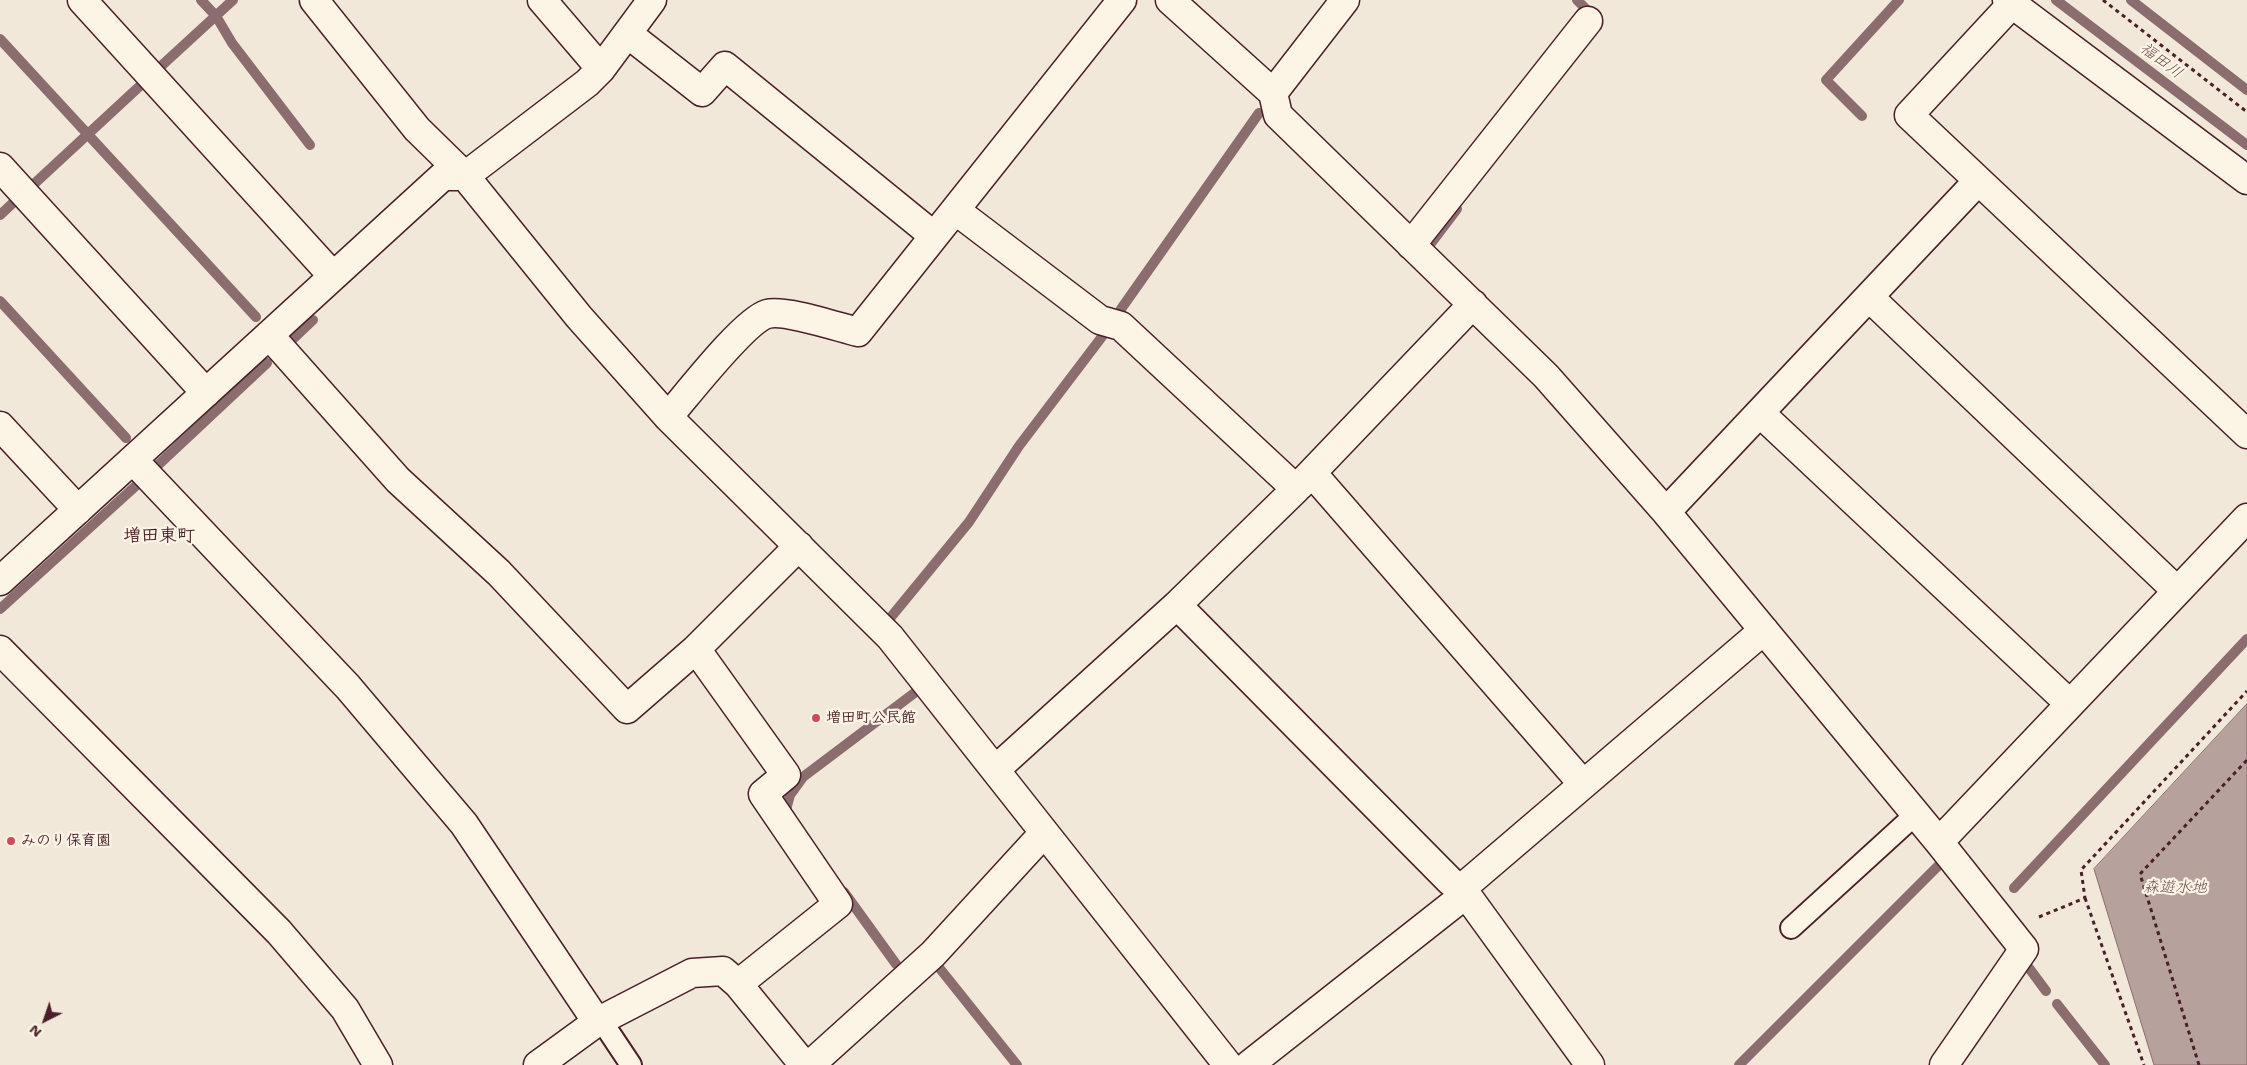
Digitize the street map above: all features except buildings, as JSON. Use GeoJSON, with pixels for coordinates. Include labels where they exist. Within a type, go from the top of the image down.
{"type":"FeatureCollection","features":[{"type":"Feature","properties":{"kind":"street"},"geometry":{"type":"LineString","coordinates":[[82,0],[333,276]]}},
{"type":"Feature","properties":{"kind":"street"},"geometry":{"type":"LineString","coordinates":[[314,0],[417,130],[465,176],[579,317],[668,417],[890,637],[1228,1065]]}},
{"type":"Feature","properties":{"kind":"street"},"geometry":{"type":"LineString","coordinates":[[542,0],[600,69]]}},
{"type":"Feature","properties":{"kind":"street"},"geometry":{"type":"LineString","coordinates":[[0,581],[443,176],[465,176],[587,83],[628,34],[652,0]]}},
{"type":"Feature","properties":{"kind":"street"},"geometry":{"type":"LineString","coordinates":[[668,417],[745,329],[767,314],[792,315],[858,332],[1122,0]]}},
{"type":"Feature","properties":{"kind":"street"},"geometry":{"type":"LineString","coordinates":[[1170,0],[1273,93],[1278,115],[1546,376],[1666,512],[1939,842],[2024,949],[1949,1063]]}},
{"type":"Feature","properties":{"kind":"street"},"geometry":{"type":"LineString","coordinates":[[1273,93],[1345,0]]}},
{"type":"Feature","properties":{"kind":"street"},"geometry":{"type":"LineString","coordinates":[[2247,180],[2009,2],[1908,115],[2247,434]]}},
{"type":"Feature","properties":{"kind":"street"},"geometry":{"type":"LineString","coordinates":[[1411,245],[1588,21]]}},
{"type":"Feature","properties":{"kind":"street"},"geometry":{"type":"LineString","coordinates":[[628,34],[702,92],[725,66],[934,236]]}},
{"type":"Feature","properties":{"kind":"street"},"geometry":{"type":"LineString","coordinates":[[0,167],[206,393]]}},
{"type":"Feature","properties":{"kind":"street"},"geometry":{"type":"LineString","coordinates":[[1666,512],[1978,181]]}},
{"type":"Feature","properties":{"kind":"street"},"geometry":{"type":"LineString","coordinates":[[955,210],[1100,320],[1121,326],[1304,481],[1584,784]]}},
{"type":"Feature","properties":{"kind":"street"},"geometry":{"type":"LineString","coordinates":[[1869,297],[2177,591]]}},
{"type":"Feature","properties":{"kind":"street"},"geometry":{"type":"LineString","coordinates":[[995,770],[1178,606],[1304,481],[1473,304]]}},
{"type":"Feature","properties":{"kind":"street"},"geometry":{"type":"LineString","coordinates":[[269,335],[398,480],[499,573],[627,709],[696,649],[799,546]]}},
{"type":"Feature","properties":{"kind":"street"},"geometry":{"type":"LineString","coordinates":[[1760,413],[2070,704]]}},
{"type":"Feature","properties":{"kind":"street"},"geometry":{"type":"LineString","coordinates":[[0,426],[78,510]]}},
{"type":"Feature","properties":{"kind":"street"},"geometry":{"type":"LineString","coordinates":[[133,460],[348,687],[464,824],[599,1021]]}},
{"type":"Feature","properties":{"kind":"street"},"geometry":{"type":"LineString","coordinates":[[1939,842],[2247,518]]}},
{"type":"Feature","properties":{"kind":"street"},"geometry":{"type":"LineString","coordinates":[[1178,606],[1463,892],[1590,1065]]}},
{"type":"Feature","properties":{"kind":"street"},"geometry":{"type":"LineString","coordinates":[[1249,1065],[1463,892],[1584,784],[1764,630]]}},
{"type":"Feature","properties":{"kind":"street"},"geometry":{"type":"LineString","coordinates":[[696,649],[786,776],[763,794],[838,904],[738,984]]}},
{"type":"Feature","properties":{"kind":"street"},"geometry":{"type":"LineString","coordinates":[[0,650],[278,932],[344,1009],[378,1065]]}},
{"type":"Feature","properties":{"kind":"street"},"geometry":{"type":"LineString","coordinates":[[810,1065],[933,954],[1044,833]]}},
{"type":"Feature","properties":{"kind":"street"},"geometry":{"type":"LineString","coordinates":[[538,1065],[599,1021],[692,973],[723,971],[738,984],[804,1065]]}},
{"type":"Feature","properties":{"kind":"lane"},"geometry":{"type":"LineString","coordinates":[[1791,928],[1916,814]]}},
{"type":"Feature","properties":{"kind":"lane"},"geometry":{"type":"LineString","coordinates":[[599,1021],[632,1065]]}},
{"type":"Feature","properties":{"kind":"path"},"geometry":{"type":"LineString","coordinates":[[2103,0],[2247,112]]}},
{"type":"Feature","properties":{"kind":"path"},"geometry":{"type":"LineString","coordinates":[[2144,1065],[2085,898],[2081,870],[2247,691]]}},
{"type":"Feature","properties":{"kind":"path"},"geometry":{"type":"LineString","coordinates":[[2199,1065],[2140,874],[2247,760]]}},
{"type":"Feature","properties":{"kind":"path"},"geometry":{"type":"LineString","coordinates":[[2008,930],[2085,898]]}},
{"type":"Feature","properties":{"kind":"water","name":"森遊水地"},"geometry":{"type":"Polygon","coordinates":[[[2247,704],[2247,1065],[2154,1065],[2094,869],[2247,704]]]}},
{"type":"Feature","properties":{"kind":"waterway"},"geometry":{"type":"LineString","coordinates":[[201,0],[216,16],[232,43],[310,145]]}},
{"type":"Feature","properties":{"kind":"waterway"},"geometry":{"type":"LineString","coordinates":[[159,68],[233,0]]}},
{"type":"Feature","properties":{"kind":"waterway"},"geometry":{"type":"LineString","coordinates":[[1577,0],[1594,17]]}},
{"type":"Feature","properties":{"kind":"waterway"},"geometry":{"type":"LineString","coordinates":[[1862,116],[1826,80],[1899,0]]}},
{"type":"Feature","properties":{"kind":"waterway","name":"福田川"},"geometry":{"type":"LineString","coordinates":[[2056,0],[2247,145]]}},
{"type":"Feature","properties":{"kind":"waterway"},"geometry":{"type":"LineString","coordinates":[[2131,0],[2247,90]]}},
{"type":"Feature","properties":{"kind":"waterway"},"geometry":{"type":"LineString","coordinates":[[0,39],[256,317]]}},
{"type":"Feature","properties":{"kind":"waterway"},"geometry":{"type":"LineString","coordinates":[[34,184],[142,84]]}},
{"type":"Feature","properties":{"kind":"waterway"},"geometry":{"type":"LineString","coordinates":[[1121,309],[1259,113]]}},
{"type":"Feature","properties":{"kind":"waterway"},"geometry":{"type":"LineString","coordinates":[[0,215],[16,200]]}},
{"type":"Feature","properties":{"kind":"waterway"},"geometry":{"type":"LineString","coordinates":[[1432,242],[1457,209]]}},
{"type":"Feature","properties":{"kind":"waterway"},"geometry":{"type":"LineString","coordinates":[[0,301],[126,438]]}},
{"type":"Feature","properties":{"kind":"waterway"},"geometry":{"type":"LineString","coordinates":[[292,340],[313,320]]}},
{"type":"Feature","properties":{"kind":"waterway"},"geometry":{"type":"LineString","coordinates":[[891,617],[969,522],[1019,446],[1104,334]]}},
{"type":"Feature","properties":{"kind":"waterway"},"geometry":{"type":"LineString","coordinates":[[157,466],[267,363]]}},
{"type":"Feature","properties":{"kind":"waterway"},"geometry":{"type":"LineString","coordinates":[[0,609],[140,482]]}},
{"type":"Feature","properties":{"kind":"waterway"},"geometry":{"type":"LineString","coordinates":[[2014,888],[2247,639]]}},
{"type":"Feature","properties":{"kind":"waterway"},"geometry":{"type":"LineString","coordinates":[[791,817],[786,810],[790,795],[803,777],[917,691]]}},
{"type":"Feature","properties":{"kind":"waterway"},"geometry":{"type":"LineString","coordinates":[[1739,1065],[1938,866]]}},
{"type":"Feature","properties":{"kind":"waterway"},"geometry":{"type":"LineString","coordinates":[[844,892],[896,964]]}},
{"type":"Feature","properties":{"kind":"waterway"},"geometry":{"type":"LineString","coordinates":[[937,965],[1017,1065]]}},
{"type":"Feature","properties":{"kind":"waterway"},"geometry":{"type":"LineString","coordinates":[[2029,968],[2046,991]]}},
{"type":"Feature","properties":{"kind":"waterway"},"geometry":{"type":"LineString","coordinates":[[2057,1004],[2105,1065]]}},
{"type":"Feature","properties":{"kind":"place","name":"増田町公民館"},"geometry":{"type":"Point","coordinates":[816,718]}},
{"type":"Feature","properties":{"kind":"place","name":"みのり保育園"},"geometry":{"type":"Point","coordinates":[11,841]}},
{"type":"Feature","properties":{"kind":"district","name":"増田東町"},"geometry":{"type":"Point","coordinates":[159,536]}}]}
